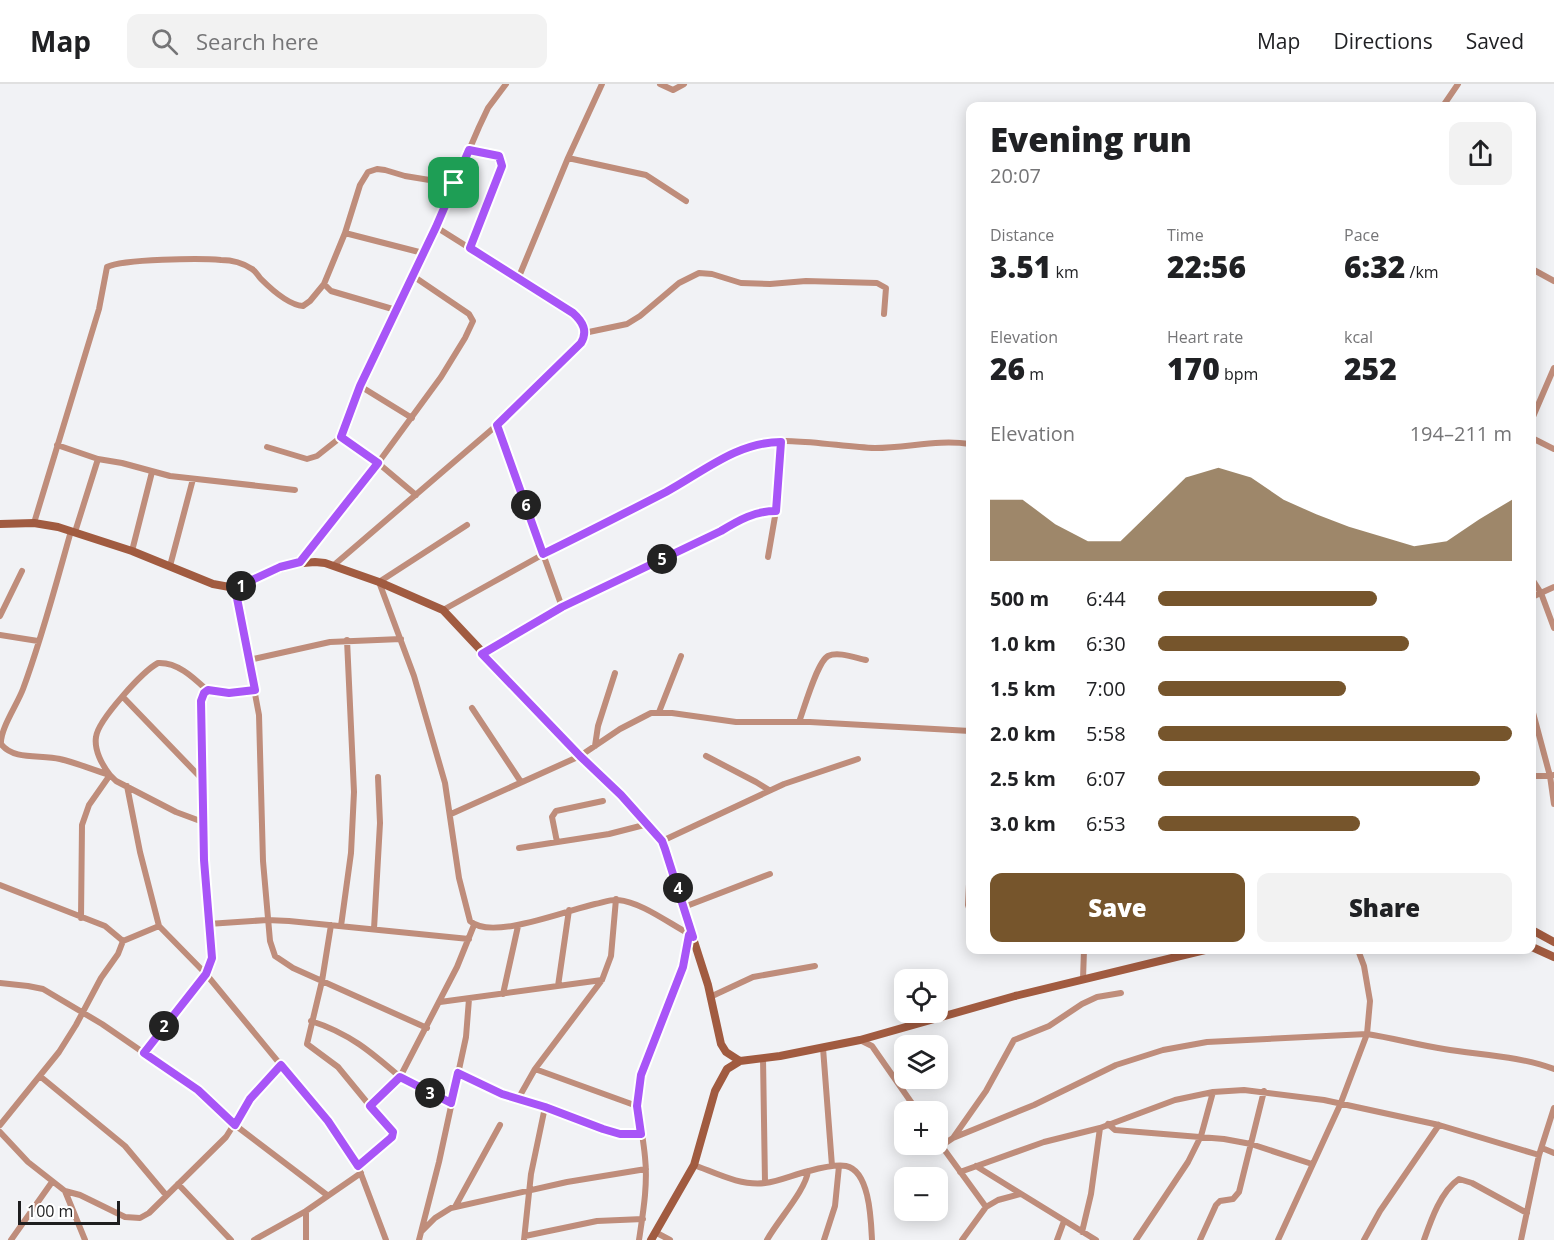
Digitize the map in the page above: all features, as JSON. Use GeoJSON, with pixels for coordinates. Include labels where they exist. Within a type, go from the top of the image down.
{"type":"FeatureCollection","features":[{"type":"Feature","properties":{"kind":"street"},"geometry":{"type":"LineString","coordinates":[[267,447],[307,459],[317,456],[341,437],[360,386],[436,227],[488,108],[506,84]]}},
{"type":"Feature","properties":{"kind":"street"},"geometry":{"type":"LineString","coordinates":[[518,279],[568,158],[602,84]]}},
{"type":"Feature","properties":{"kind":"street"},"geometry":{"type":"LineString","coordinates":[[660,84],[673,90],[684,84]]}},
{"type":"Feature","properties":{"kind":"street"},"geometry":{"type":"LineString","coordinates":[[1446,102],[1458,84]]}},
{"type":"Feature","properties":{"kind":"street"},"geometry":{"type":"LineString","coordinates":[[469,150],[499,156],[502,166],[470,248]]}},
{"type":"Feature","properties":{"kind":"street"},"geometry":{"type":"LineString","coordinates":[[568,158],[646,175],[686,201]]}},
{"type":"Feature","properties":{"kind":"street"},"geometry":{"type":"LineString","coordinates":[[34,524],[99,309],[106,269],[109,265],[152,261],[220,260],[234,262],[252,269],[269,286],[300,306],[310,301],[324,284],[345,233],[364,176],[372,170],[385,170],[405,176],[454,183]]}},
{"type":"Feature","properties":{"kind":"street"},"geometry":{"type":"LineString","coordinates":[[334,566],[497,425],[581,343],[584,333],[582,323],[573,313],[436,227]]}},
{"type":"Feature","properties":{"kind":"street"},"geometry":{"type":"LineString","coordinates":[[345,233],[423,253]]}},
{"type":"Feature","properties":{"kind":"street"},"geometry":{"type":"LineString","coordinates":[[1536,271],[1554,281]]}},
{"type":"Feature","properties":{"kind":"street"},"geometry":{"type":"LineString","coordinates":[[584,333],[627,324],[640,316],[679,282],[699,273],[712,274],[741,283],[770,284],[806,281],[877,283],[886,288],[884,314]]}},
{"type":"Feature","properties":{"kind":"street"},"geometry":{"type":"LineString","coordinates":[[300,562],[412,418],[453,358],[473,321],[469,314],[413,276]]}},
{"type":"Feature","properties":{"kind":"street"},"geometry":{"type":"LineString","coordinates":[[324,284],[331,291],[396,310]]}},
{"type":"Feature","properties":{"kind":"street"},"geometry":{"type":"LineString","coordinates":[[1536,410],[1554,368]]}},
{"type":"Feature","properties":{"kind":"street"},"geometry":{"type":"LineString","coordinates":[[360,386],[412,418]]}},
{"type":"Feature","properties":{"kind":"street"},"geometry":{"type":"LineString","coordinates":[[497,425],[562,607]]}},
{"type":"Feature","properties":{"kind":"street"},"geometry":{"type":"LineString","coordinates":[[341,437],[378,463],[416,495]]}},
{"type":"Feature","properties":{"kind":"street"},"geometry":{"type":"LineString","coordinates":[[1536,440],[1554,449]]}},
{"type":"Feature","properties":{"kind":"street"},"geometry":{"type":"LineString","coordinates":[[443,610],[543,554],[692,478],[737,451],[765,442],[877,448],[934,442],[966,444]]}},
{"type":"Feature","properties":{"kind":"street"},"geometry":{"type":"LineString","coordinates":[[768,557],[776,511],[781,442]]}},
{"type":"Feature","properties":{"kind":"street"},"geometry":{"type":"LineString","coordinates":[[57,445],[98,459],[152,472],[295,490]]}},
{"type":"Feature","properties":{"kind":"street"},"geometry":{"type":"LineString","coordinates":[[98,459],[23,689],[2,735],[2,746],[17,754],[56,758],[110,775],[176,812],[203,822]]}},
{"type":"Feature","properties":{"kind":"street"},"geometry":{"type":"LineString","coordinates":[[132,551],[152,472]]}},
{"type":"Feature","properties":{"kind":"street"},"geometry":{"type":"LineString","coordinates":[[170,566],[194,479]]}},
{"type":"Feature","properties":{"kind":"street"},"geometry":{"type":"LineString","coordinates":[[482,654],[562,607],[721,531],[745,517],[776,511]]}},
{"type":"Feature","properties":{"kind":"street"},"geometry":{"type":"LineString","coordinates":[[0,524],[34,524],[73,532],[132,551],[213,584],[235,588],[280,567],[300,562],[315,562],[334,566],[379,582],[443,610],[482,654],[580,756],[621,795],[662,841],[684,906],[721,1044],[726,1052],[740,1061]]}},
{"type":"Feature","properties":{"kind":"street"},"geometry":{"type":"LineString","coordinates":[[379,582],[468,525]]}},
{"type":"Feature","properties":{"kind":"street"},"geometry":{"type":"LineString","coordinates":[[0,616],[22,571]]}},
{"type":"Feature","properties":{"kind":"street"},"geometry":{"type":"LineString","coordinates":[[379,582],[426,713],[445,783],[459,878],[468,917],[474,925],[499,928],[518,926],[568,910],[616,899],[648,911],[691,936]]}},
{"type":"Feature","properties":{"kind":"street"},"geometry":{"type":"LineString","coordinates":[[1536,585],[1554,628]]}},
{"type":"Feature","properties":{"kind":"street"},"geometry":{"type":"LineString","coordinates":[[1536,595],[1554,587]]}},
{"type":"Feature","properties":{"kind":"street"},"geometry":{"type":"LineString","coordinates":[[235,588],[255,690],[260,731],[263,861],[271,947],[275,956],[293,968],[427,1028]]}},
{"type":"Feature","properties":{"kind":"street"},"geometry":{"type":"LineString","coordinates":[[0,634],[38,641]]}},
{"type":"Feature","properties":{"kind":"street"},"geometry":{"type":"LineString","coordinates":[[249,660],[347,640],[401,639]]}},
{"type":"Feature","properties":{"kind":"street"},"geometry":{"type":"LineString","coordinates":[[341,926],[351,853],[354,792],[347,640]]}},
{"type":"Feature","properties":{"kind":"street"},"geometry":{"type":"LineString","coordinates":[[658,712],[681,656]]}},
{"type":"Feature","properties":{"kind":"street"},"geometry":{"type":"LineString","coordinates":[[799,722],[821,664],[828,656],[866,660]]}},
{"type":"Feature","properties":{"kind":"street"},"geometry":{"type":"LineString","coordinates":[[110,775],[98,752],[96,738],[103,719],[146,671],[158,663],[174,665],[208,690],[229,693],[255,690]]}},
{"type":"Feature","properties":{"kind":"street"},"geometry":{"type":"LineString","coordinates":[[595,746],[598,726],[615,673]]}},
{"type":"Feature","properties":{"kind":"street"},"geometry":{"type":"LineString","coordinates":[[144,1053],[210,967],[212,952],[208,924],[203,822],[201,701],[208,690]]}},
{"type":"Feature","properties":{"kind":"street"},"geometry":{"type":"LineString","coordinates":[[123,697],[203,779]]}},
{"type":"Feature","properties":{"kind":"street"},"geometry":{"type":"LineString","coordinates":[[472,708],[521,782]]}},
{"type":"Feature","properties":{"kind":"street"},"geometry":{"type":"LineString","coordinates":[[451,814],[580,756],[635,720],[651,713],[736,722],[799,722],[966,731]]}},
{"type":"Feature","properties":{"kind":"street"},"geometry":{"type":"LineString","coordinates":[[1536,722],[1552,776],[1554,804]]}},
{"type":"Feature","properties":{"kind":"street"},"geometry":{"type":"LineString","coordinates":[[706,756],[769,790]]}},
{"type":"Feature","properties":{"kind":"street"},"geometry":{"type":"LineString","coordinates":[[662,841],[769,790],[858,759]]}},
{"type":"Feature","properties":{"kind":"street"},"geometry":{"type":"LineString","coordinates":[[81,918],[83,819],[88,806],[110,775]]}},
{"type":"Feature","properties":{"kind":"street"},"geometry":{"type":"LineString","coordinates":[[1536,776],[1552,776]]}},
{"type":"Feature","properties":{"kind":"street"},"geometry":{"type":"LineString","coordinates":[[374,929],[380,823],[378,777]]}},
{"type":"Feature","properties":{"kind":"street"},"geometry":{"type":"LineString","coordinates":[[127,786],[140,852],[159,926],[206,974],[328,1121],[358,1166],[386,1240]]}},
{"type":"Feature","properties":{"kind":"street"},"geometry":{"type":"LineString","coordinates":[[557,842],[552,817],[556,811],[603,801]]}},
{"type":"Feature","properties":{"kind":"street"},"geometry":{"type":"LineString","coordinates":[[519,848],[609,834],[648,824]]}},
{"type":"Feature","properties":{"kind":"street"},"geometry":{"type":"LineString","coordinates":[[684,906],[770,874]]}},
{"type":"Feature","properties":{"kind":"street"},"geometry":{"type":"LineString","coordinates":[[0,885],[105,926],[123,941]]}},
{"type":"Feature","properties":{"kind":"street"},"geometry":{"type":"LineString","coordinates":[[518,1099],[535,1069],[602,980],[610,956],[616,899]]}},
{"type":"Feature","properties":{"kind":"street"},"geometry":{"type":"LineString","coordinates":[[558,986],[568,910]]}},
{"type":"Feature","properties":{"kind":"street"},"geometry":{"type":"LineString","coordinates":[[208,924],[267,920],[469,939]]}},
{"type":"Feature","properties":{"kind":"street"},"geometry":{"type":"LineString","coordinates":[[331,925],[322,981],[306,1044],[333,1063],[393,1135],[358,1166]]}},
{"type":"Feature","properties":{"kind":"street"},"geometry":{"type":"LineString","coordinates":[[370,1106],[400,1077],[440,1002],[474,925]]}},
{"type":"Feature","properties":{"kind":"street"},"geometry":{"type":"LineString","coordinates":[[0,1125],[41,1077],[64,1043],[101,978],[118,954],[123,941],[159,926]]}},
{"type":"Feature","properties":{"kind":"street"},"geometry":{"type":"LineString","coordinates":[[503,994],[518,926]]}},
{"type":"Feature","properties":{"kind":"street"},"geometry":{"type":"LineString","coordinates":[[1536,932],[1554,942]]}},
{"type":"Feature","properties":{"kind":"street"},"geometry":{"type":"LineString","coordinates":[[639,1240],[643,1219],[646,1169],[637,1106],[641,1075],[683,967],[691,936]]}},
{"type":"Feature","properties":{"kind":"street"},"geometry":{"type":"LineString","coordinates":[[1536,949],[1554,957]]}},
{"type":"Feature","properties":{"kind":"street"},"geometry":{"type":"LineString","coordinates":[[1083,979],[1084,954]]}},
{"type":"Feature","properties":{"kind":"street"},"geometry":{"type":"LineString","coordinates":[[670,1240],[653,1236],[694,1165],[715,1091],[727,1070],[740,1061],[861,1040],[974,1007],[1174,954]]}},
{"type":"Feature","properties":{"kind":"street"},"geometry":{"type":"LineString","coordinates":[[1278,1240],[1340,1105],[1367,1034],[1370,1001],[1360,954]]}},
{"type":"Feature","properties":{"kind":"street"},"geometry":{"type":"LineString","coordinates":[[710,997],[753,977],[815,966]]}},
{"type":"Feature","properties":{"kind":"street"},"geometry":{"type":"LineString","coordinates":[[440,1002],[602,980]]}},
{"type":"Feature","properties":{"kind":"street"},"geometry":{"type":"LineString","coordinates":[[0,983],[43,989],[102,1024],[198,1090],[235,1125],[327,1195]]}},
{"type":"Feature","properties":{"kind":"street"},"geometry":{"type":"LineString","coordinates":[[953,1138],[986,1091],[1014,1040],[1049,1026],[1097,997],[1121,993]]}},
{"type":"Feature","properties":{"kind":"street"},"geometry":{"type":"LineString","coordinates":[[420,1237],[466,1037],[469,999]]}},
{"type":"Feature","properties":{"kind":"street"},"geometry":{"type":"LineString","coordinates":[[311,1021],[332,1028],[357,1042],[400,1077],[451,1103]]}},
{"type":"Feature","properties":{"kind":"street"},"geometry":{"type":"LineString","coordinates":[[948,1140],[1056,1095],[1116,1065],[1163,1050],[1207,1042],[1367,1034],[1446,1050],[1509,1057],[1554,1069]]}},
{"type":"Feature","properties":{"kind":"street"},"geometry":{"type":"LineString","coordinates":[[861,1040],[872,1046],[910,1101]]}},
{"type":"Feature","properties":{"kind":"street"},"geometry":{"type":"LineString","coordinates":[[823,1048],[836,1166],[834,1206],[824,1240]]}},
{"type":"Feature","properties":{"kind":"street"},"geometry":{"type":"LineString","coordinates":[[763,1058],[765,1183]]}},
{"type":"Feature","properties":{"kind":"street"},"geometry":{"type":"LineString","coordinates":[[0,1132],[20,1155],[65,1191],[80,1195],[125,1217],[145,1217],[216,1148],[235,1125],[250,1099],[281,1065]]}},
{"type":"Feature","properties":{"kind":"street"},"geometry":{"type":"LineString","coordinates":[[535,1069],[637,1106]]}},
{"type":"Feature","properties":{"kind":"street"},"geometry":{"type":"LineString","coordinates":[[458,1073],[518,1099],[603,1129],[620,1134],[641,1134]]}},
{"type":"Feature","properties":{"kind":"street"},"geometry":{"type":"LineString","coordinates":[[41,1077],[125,1146],[166,1195]]}},
{"type":"Feature","properties":{"kind":"street"},"geometry":{"type":"LineString","coordinates":[[960,1172],[1044,1142],[1100,1128],[1175,1100],[1213,1092],[1244,1090],[1324,1100],[1439,1125],[1539,1155]]}},
{"type":"Feature","properties":{"kind":"street"},"geometry":{"type":"LineString","coordinates":[[1200,1240],[1216,1205],[1220,1201],[1237,1197],[1264,1091]]}},
{"type":"Feature","properties":{"kind":"street"},"geometry":{"type":"LineString","coordinates":[[1136,1240],[1188,1162],[1201,1136],[1213,1092]]}},
{"type":"Feature","properties":{"kind":"street"},"geometry":{"type":"LineString","coordinates":[[545,1107],[530,1190],[525,1238],[597,1221],[643,1219]]}},
{"type":"Feature","properties":{"kind":"street"},"geometry":{"type":"LineString","coordinates":[[1521,1240],[1539,1155],[1554,1108]]}},
{"type":"Feature","properties":{"kind":"street"},"geometry":{"type":"LineString","coordinates":[[455,1207],[500,1125]]}},
{"type":"Feature","properties":{"kind":"street"},"geometry":{"type":"LineString","coordinates":[[1108,1125],[1115,1131],[1201,1136],[1251,1144],[1312,1164]]}},
{"type":"Feature","properties":{"kind":"street"},"geometry":{"type":"LineString","coordinates":[[1364,1240],[1380,1212],[1439,1125]]}},
{"type":"Feature","properties":{"kind":"street"},"geometry":{"type":"LineString","coordinates":[[1082,1232],[1091,1194],[1100,1128]]}},
{"type":"Feature","properties":{"kind":"street"},"geometry":{"type":"LineString","coordinates":[[1542,1148],[1554,1152]]}},
{"type":"Feature","properties":{"kind":"street"},"geometry":{"type":"LineString","coordinates":[[948,1155],[986,1207]]}},
{"type":"Feature","properties":{"kind":"street"},"geometry":{"type":"LineString","coordinates":[[694,1165],[749,1183],[765,1183],[808,1171],[848,1166],[855,1170],[861,1178],[866,1192],[872,1240]]}},
{"type":"Feature","properties":{"kind":"street"},"geometry":{"type":"LineString","coordinates":[[976,1166],[1096,1240]]}},
{"type":"Feature","properties":{"kind":"street"},"geometry":{"type":"LineString","coordinates":[[420,1237],[435,1218],[455,1207],[530,1190],[646,1169]]}},
{"type":"Feature","properties":{"kind":"street"},"geometry":{"type":"LineString","coordinates":[[767,1240],[780,1217],[805,1185],[808,1171]]}},
{"type":"Feature","properties":{"kind":"street"},"geometry":{"type":"LineString","coordinates":[[254,1240],[306,1211],[361,1173]]}},
{"type":"Feature","properties":{"kind":"street"},"geometry":{"type":"LineString","coordinates":[[1424,1240],[1440,1204],[1451,1186],[1459,1179],[1467,1180],[1527,1213]]}},
{"type":"Feature","properties":{"kind":"street"},"geometry":{"type":"LineString","coordinates":[[11,1240],[52,1182]]}},
{"type":"Feature","properties":{"kind":"street"},"geometry":{"type":"LineString","coordinates":[[178,1184],[231,1240]]}},
{"type":"Feature","properties":{"kind":"street"},"geometry":{"type":"LineString","coordinates":[[65,1191],[85,1240]]}},
{"type":"Feature","properties":{"kind":"street"},"geometry":{"type":"LineString","coordinates":[[962,1240],[986,1207],[998,1200],[1020,1194]]}},
{"type":"Feature","properties":{"kind":"street"},"geometry":{"type":"LineString","coordinates":[[306,1211],[306,1240]]}},
{"type":"Feature","properties":{"kind":"street"},"geometry":{"type":"LineString","coordinates":[[1058,1240],[1064,1221]]}},
{"type":"Feature","properties":{"kind":"route"},"geometry":{"type":"LineString","coordinates":[[469,150],[499,156],[502,160],[501,171],[470,248],[573,313],[584,329],[581,343],[497,425],[543,554],[644,504],[692,478],[726,456],[765,442],[781,442],[778,500],[776,511],[745,517],[721,531],[562,607],[482,654],[580,756],[621,795],[662,841],[665,849],[693,937],[689,935],[683,967],[641,1075],[637,1106],[641,1134],[620,1134],[603,1129],[502,1094],[458,1073],[451,1103],[400,1077],[370,1106],[393,1132],[392,1137],[358,1166],[349,1149],[328,1121],[281,1065],[250,1099],[235,1125],[198,1090],[144,1053],[206,974],[212,958],[204,860],[201,701],[202,696],[208,690],[229,693],[255,690],[235,588],[280,567],[300,562],[378,463],[341,437],[360,386],[436,227],[454,183],[469,150]]}}]}
